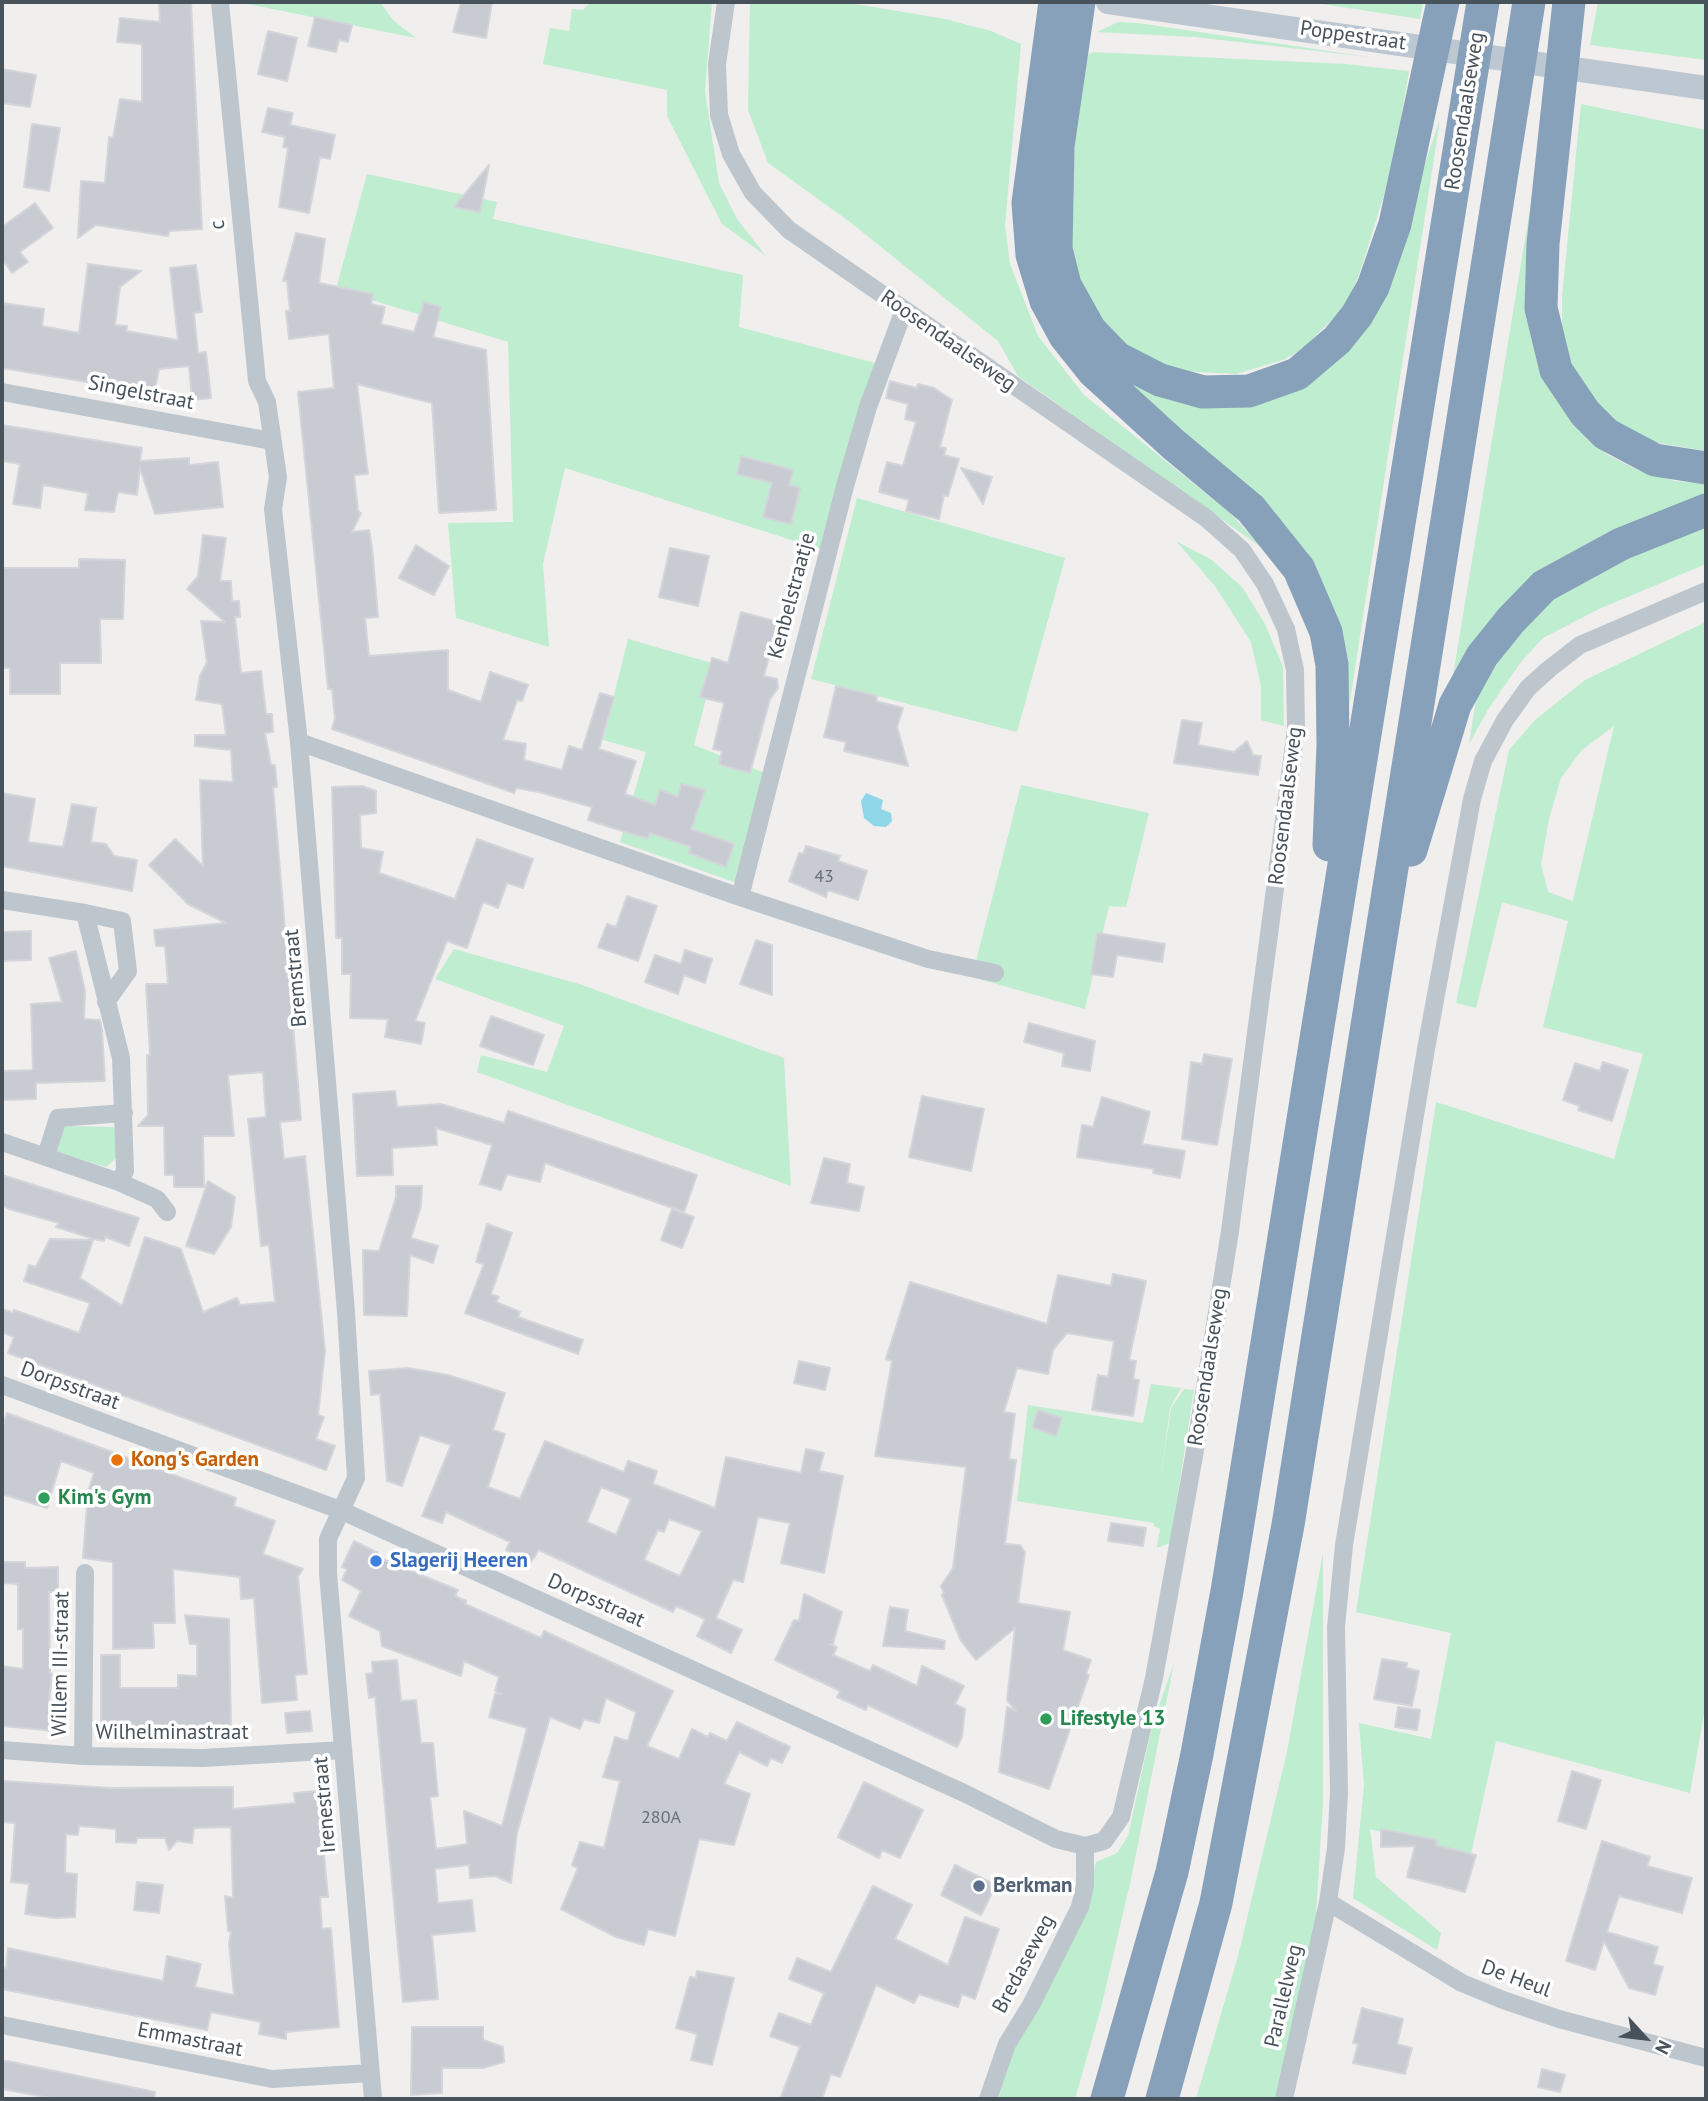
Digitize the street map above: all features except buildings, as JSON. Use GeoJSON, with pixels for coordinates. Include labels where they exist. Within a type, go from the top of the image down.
{"type":"FeatureCollection","features":[{"type":"Feature","properties":{"kind":"highway"},"geometry":{"type":"LineString","coordinates":[[1055,2],[1028,203],[1032,255],[1046,301],[1065,336],[1093,371],[1173,444],[1251,509],[1299,569],[1326,632],[1332,665],[1333,745],[1322,1001]]}},
{"type":"Feature","properties":{"kind":"highway"},"geometry":{"type":"LineString","coordinates":[[1079,2],[1058,146],[1056,249],[1065,285],[1090,330],[1117,358],[1160,380],[1203,392],[1249,391],[1297,374],[1337,340],[1357,315],[1373,287],[1395,224],[1443,2]]}},
{"type":"Feature","properties":{"kind":"highway","name":"Roosendaalseweg"},"geometry":{"type":"LineString","coordinates":[[1107,2099],[1172,1872],[1197,1754],[1483,2]]}},
{"type":"Feature","properties":{"kind":"highway"},"geometry":{"type":"LineString","coordinates":[[1162,2099],[1216,1903],[1248,1748],[1290,1511],[1529,2]]}},
{"type":"Feature","properties":{"kind":"highway"},"geometry":{"type":"LineString","coordinates":[[1569,2],[1543,244],[1541,308],[1556,370],[1585,413],[1606,434],[1655,460],[1706,468]]}},
{"type":"Feature","properties":{"kind":"highway"},"geometry":{"type":"LineString","coordinates":[[1374,973],[1455,705],[1482,656],[1544,586],[1620,544],[1706,510]]}},
{"type":"Feature","properties":{"kind":"street","name":"c"},"geometry":{"type":"LineString","coordinates":[[220,2],[257,381],[267,402],[272,441]]}},
{"type":"Feature","properties":{"kind":"street","name":"Roosendaalseweg"},"geometry":{"type":"LineString","coordinates":[[726,2],[717,64],[719,115],[731,154],[754,193],[789,230],[1206,518],[1242,550],[1265,584],[1286,629],[1295,670],[1296,729],[1260,1017],[1194,1456],[1154,1678],[1121,1817],[1104,1841],[1085,1846]]}},
{"type":"Feature","properties":{"kind":"street","name":"Poppestraat"},"geometry":{"type":"LineString","coordinates":[[1108,2],[1706,88]]}},
{"type":"Feature","properties":{"kind":"street","name":"Kenbelstraatje"},"geometry":{"type":"LineString","coordinates":[[740,897],[845,486],[868,407],[904,310]]}},
{"type":"Feature","properties":{"kind":"street","name":"Singelstraat"},"geometry":{"type":"LineString","coordinates":[[2,392],[272,441]]}},
{"type":"Feature","properties":{"kind":"street","name":"Bremstraat"},"geometry":{"type":"LineString","coordinates":[[272,441],[278,477],[273,509],[299,741],[346,1312],[356,1478],[340,1510]]}},
{"type":"Feature","properties":{"kind":"street"},"geometry":{"type":"LineString","coordinates":[[1328,1902],[1336,1848],[1339,1792],[1336,1627],[1344,1545],[1426,1049],[1472,799],[1483,761],[1505,720],[1528,688],[1549,669],[1580,645],[1706,591]]}},
{"type":"Feature","properties":{"kind":"street"},"geometry":{"type":"LineString","coordinates":[[299,741],[740,897],[928,958],[995,973]]}},
{"type":"Feature","properties":{"kind":"street"},"geometry":{"type":"LineString","coordinates":[[2,900],[85,914],[107,915],[122,921],[128,971],[106,1002]]}},
{"type":"Feature","properties":{"kind":"street"},"geometry":{"type":"LineString","coordinates":[[85,914],[121,1058],[124,1171],[118,1182]]}},
{"type":"Feature","properties":{"kind":"street"},"geometry":{"type":"LineString","coordinates":[[46,1156],[58,1118],[124,1114]]}},
{"type":"Feature","properties":{"kind":"street"},"geometry":{"type":"LineString","coordinates":[[2,1142],[118,1182],[157,1199],[167,1212]]}},
{"type":"Feature","properties":{"kind":"street","name":"Dorpsstraat"},"geometry":{"type":"LineString","coordinates":[[2,1385],[340,1510],[927,1776],[1056,1839],[1085,1846]]}},
{"type":"Feature","properties":{"kind":"street","name":"Irenestraat"},"geometry":{"type":"LineString","coordinates":[[340,1510],[328,1539],[328,1573],[373,2099]]}},
{"type":"Feature","properties":{"kind":"street","name":"Willem III-straat"},"geometry":{"type":"LineString","coordinates":[[83,1756],[85,1573]]}},
{"type":"Feature","properties":{"kind":"street","name":"Wilhelminastraat"},"geometry":{"type":"LineString","coordinates":[[2,1750],[83,1756],[203,1758],[343,1751]]}},
{"type":"Feature","properties":{"kind":"street","name":"Bredaseweg"},"geometry":{"type":"LineString","coordinates":[[988,2099],[1007,2044],[1031,2005],[1080,1907],[1085,1885],[1085,1846]]}},
{"type":"Feature","properties":{"kind":"street","name":"De Heul"},"geometry":{"type":"LineString","coordinates":[[1328,1902],[1462,1983],[1559,2019],[1706,2058]]}},
{"type":"Feature","properties":{"kind":"street","name":"Parallelweg"},"geometry":{"type":"LineString","coordinates":[[1284,2099],[1328,1902]]}},
{"type":"Feature","properties":{"kind":"street","name":"Emmastraat"},"geometry":{"type":"LineString","coordinates":[[2,2025],[272,2079],[371,2073]]}},
{"type":"Feature","properties":{"kind":"green space"},"geometry":{"type":"Polygon","coordinates":[[[238,2],[380,2],[393,20],[416,38],[238,2]]]}},
{"type":"Feature","properties":{"kind":"green space"},"geometry":{"type":"Polygon","coordinates":[[[590,2],[712,2],[705,91],[719,183],[737,219],[766,256],[722,224],[667,116],[667,90],[543,64],[550,28],[569,31],[572,9],[583,10],[590,2]]]}},
{"type":"Feature","properties":{"kind":"green space"},"geometry":{"type":"Polygon","coordinates":[[[750,2],[838,2],[868,6],[945,19],[991,31],[1021,44],[1005,226],[1010,264],[1038,336],[1084,395],[1230,513],[1261,547],[1018,376],[998,341],[850,222],[768,163],[748,110],[750,2]]]}},
{"type":"Feature","properties":{"kind":"green space"},"geometry":{"type":"Polygon","coordinates":[[[1309,2],[1423,2],[1420,19],[1309,2]]]}},
{"type":"Feature","properties":{"kind":"green space"},"geometry":{"type":"Polygon","coordinates":[[[1598,2],[1706,2],[1706,60],[1590,45],[1598,2]]]}},
{"type":"Feature","properties":{"kind":"green space"},"geometry":{"type":"Polygon","coordinates":[[[1118,22],[1369,57],[1195,37],[1097,32],[1118,22]]]}},
{"type":"Feature","properties":{"kind":"green space"},"geometry":{"type":"Polygon","coordinates":[[[1093,52],[1345,64],[1409,71],[1393,166],[1359,275],[1346,305],[1304,348],[1283,360],[1236,374],[1181,371],[1154,361],[1127,345],[1099,320],[1071,270],[1065,203],[1086,56],[1093,52]]]}},
{"type":"Feature","properties":{"kind":"green space"},"geometry":{"type":"Polygon","coordinates":[[[1549,94],[1546,381],[1570,419],[1588,439],[1608,455],[1638,470],[1675,481],[1706,483],[1706,500],[1628,530],[1451,688],[1549,94]]]}},
{"type":"Feature","properties":{"kind":"green space"},"geometry":{"type":"Polygon","coordinates":[[[1581,104],[1706,130],[1706,451],[1653,442],[1614,421],[1596,405],[1570,363],[1562,330],[1562,297],[1581,104]]]}},
{"type":"Feature","properties":{"kind":"green space"},"geometry":{"type":"Polygon","coordinates":[[[1440,119],[1349,707],[1326,602],[1105,367],[1135,385],[1302,382],[1420,179],[1440,119]]]}},
{"type":"Feature","properties":{"kind":"green space"},"geometry":{"type":"Polygon","coordinates":[[[367,174],[497,202],[493,219],[743,275],[739,327],[875,363],[823,550],[565,468],[543,564],[549,647],[456,618],[448,523],[513,522],[508,342],[336,289],[367,174]]]}},
{"type":"Feature","properties":{"kind":"green space"},"geometry":{"type":"Polygon","coordinates":[[[857,498],[1065,558],[1017,732],[811,679],[857,498]]]}},
{"type":"Feature","properties":{"kind":"green space"},"geometry":{"type":"Polygon","coordinates":[[[1706,527],[1706,564],[1599,609],[1543,638],[1521,662],[1489,708],[1469,744],[1477,693],[1529,617],[1583,577],[1706,527]]]}},
{"type":"Feature","properties":{"kind":"green space"},"geometry":{"type":"Polygon","coordinates":[[[1176,541],[1212,560],[1242,587],[1265,624],[1283,667],[1284,726],[1261,720],[1261,686],[1251,642],[1215,586],[1176,541]]]}},
{"type":"Feature","properties":{"kind":"green space"},"geometry":{"type":"Polygon","coordinates":[[[1706,622],[1706,1703],[1690,1793],[1496,1741],[1471,1854],[1370,1829],[1376,1877],[1441,1933],[1437,1950],[1353,1898],[1364,1785],[1359,1723],[1431,1739],[1451,1633],[1356,1612],[1436,1102],[1614,1159],[1643,1054],[1543,1027],[1568,921],[1502,902],[1476,1008],[1456,1003],[1509,750],[1535,720],[1585,680],[1706,622]],[[1614,726],[1582,750],[1561,778],[1549,819],[1541,864],[1548,892],[1573,901],[1614,726]]]}},
{"type":"Feature","properties":{"kind":"green space"},"geometry":{"type":"Polygon","coordinates":[[[628,639],[715,664],[694,745],[765,773],[737,883],[620,842],[646,752],[603,740],[628,639]]]}},
{"type":"Feature","properties":{"kind":"green space"},"geometry":{"type":"Polygon","coordinates":[[[1021,785],[1149,813],[1126,907],[1109,906],[1085,1009],[972,977],[1021,785]]]}},
{"type":"Feature","properties":{"kind":"green space"},"geometry":{"type":"Polygon","coordinates":[[[454,949],[579,984],[784,1058],[791,1186],[477,1072],[481,1055],[547,1072],[564,1026],[435,979],[454,949]]]}},
{"type":"Feature","properties":{"kind":"green space"},"geometry":{"type":"Polygon","coordinates":[[[64,1126],[115,1127],[116,1158],[106,1167],[57,1152],[64,1126]]]}},
{"type":"Feature","properties":{"kind":"green space"},"geometry":{"type":"Polygon","coordinates":[[[1151,1384],[1181,1388],[1170,1408],[1160,1484],[1171,1408],[1184,1389],[1194,1390],[1170,1543],[1157,1548],[1160,1529],[1154,1526],[1154,1523],[1017,1501],[1028,1405],[1143,1423],[1151,1384]]]}},
{"type":"Feature","properties":{"kind":"green space"},"geometry":{"type":"Polygon","coordinates":[[[1323,1553],[1323,1802],[1314,1947],[1275,2099],[1196,2099],[1238,1956],[1287,1752],[1323,1553]]]}},
{"type":"Feature","properties":{"kind":"green space"},"geometry":{"type":"Polygon","coordinates":[[[1174,1663],[1131,1879],[1101,2008],[1075,2099],[998,2099],[1014,2049],[1086,1907],[1096,1862],[1117,1853],[1128,1836],[1152,1726],[1174,1663]]]}},
{"type":"Feature","properties":{"kind":"water"},"geometry":{"type":"Polygon","coordinates":[[[866,793],[883,800],[881,809],[891,813],[892,821],[886,827],[874,826],[864,818],[861,801],[866,793]]]}},
{"type":"Feature","properties":{"kind":"place","name":"Kong's Garden"},"geometry":{"type":"Point","coordinates":[117,1460]}},
{"type":"Feature","properties":{"kind":"place","name":"Kim's Gym"},"geometry":{"type":"Point","coordinates":[44,1498]}},
{"type":"Feature","properties":{"kind":"place","name":"Slagerij Heeren"},"geometry":{"type":"Point","coordinates":[376,1561]}},
{"type":"Feature","properties":{"kind":"place","name":"Lifestyle 13"},"geometry":{"type":"Point","coordinates":[1046,1719]}},
{"type":"Feature","properties":{"kind":"place","name":"Berkman"},"geometry":{"type":"Point","coordinates":[979,1886]}}]}
